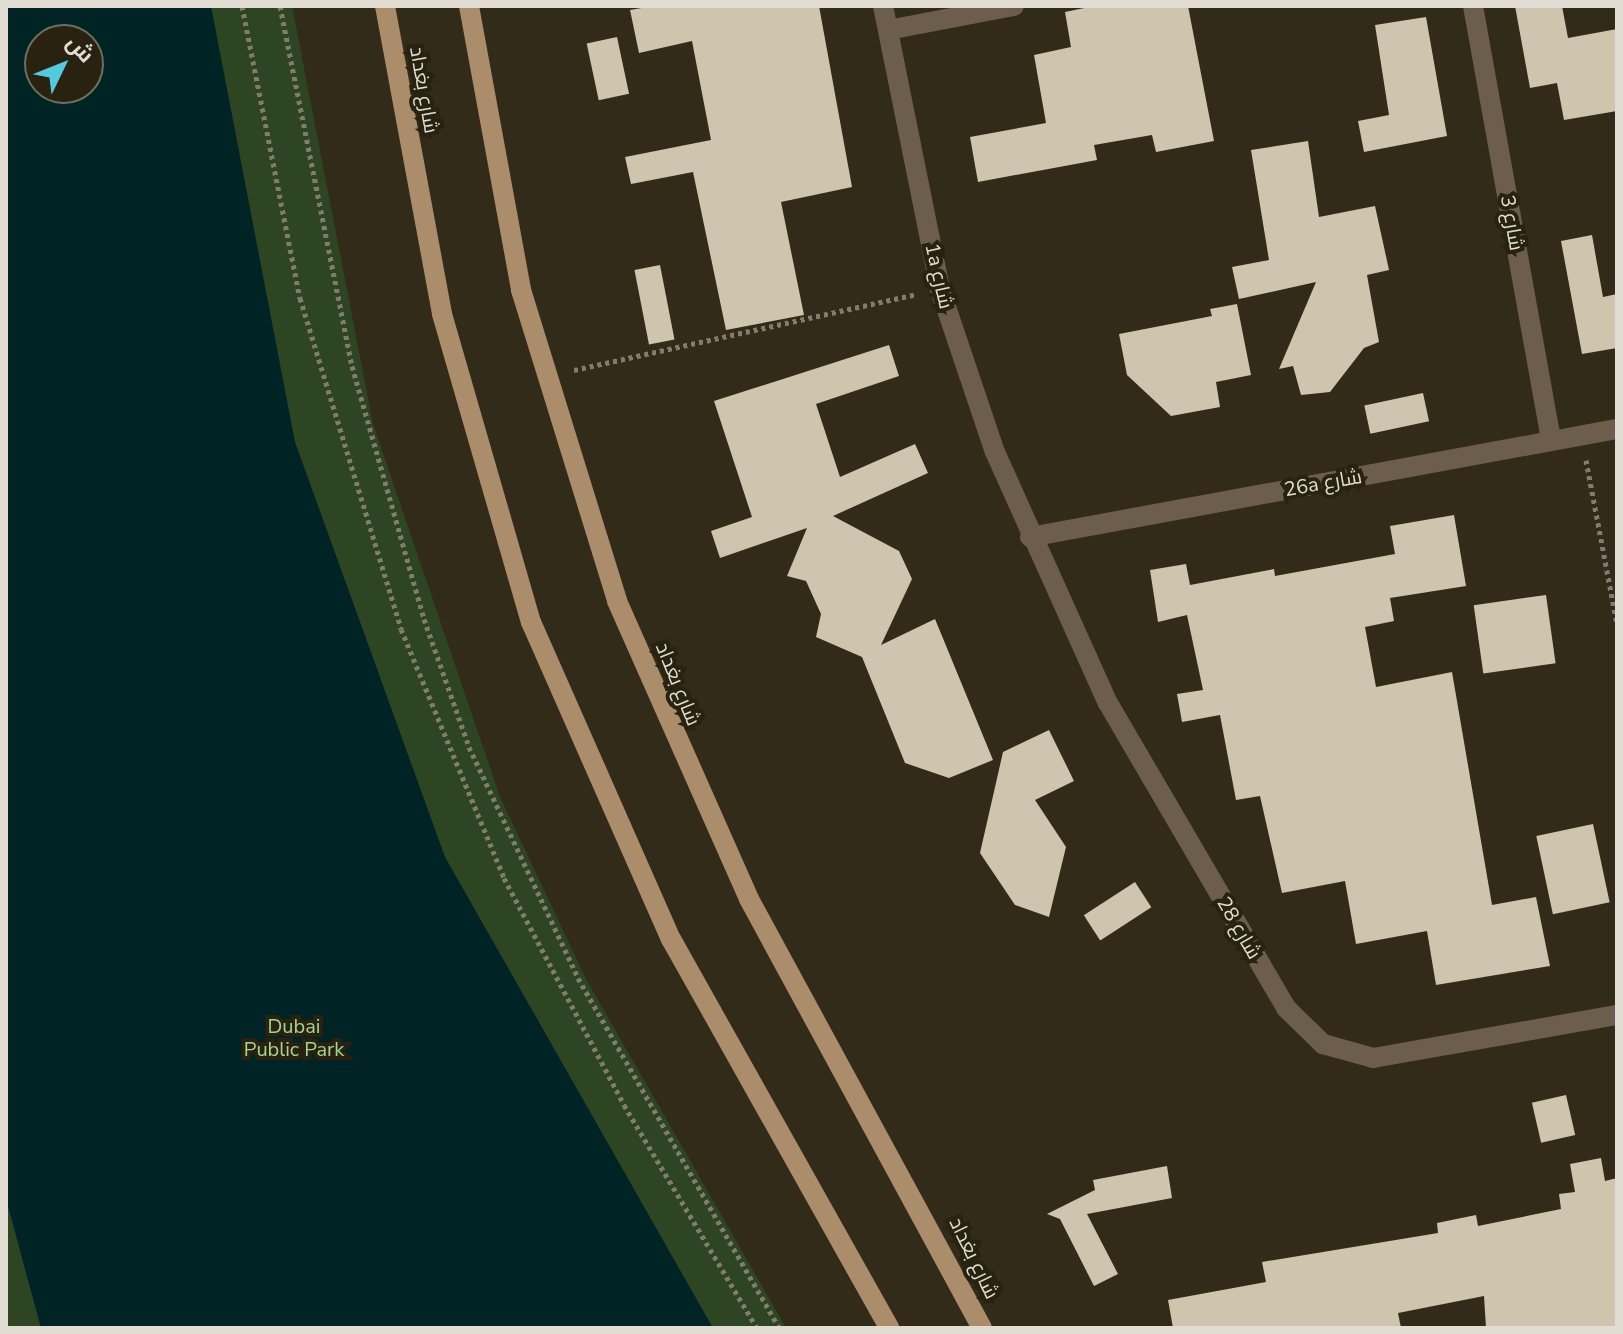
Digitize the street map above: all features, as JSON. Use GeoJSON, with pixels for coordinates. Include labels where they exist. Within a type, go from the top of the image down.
{"type":"FeatureCollection","features":[{"type":"Feature","properties":{"kind":"main road","name":"شارع بغداد"},"geometry":{"type":"LineString","coordinates":[[385,6],[442,314],[531,622],[671,939],[889,1328]]}},
{"type":"Feature","properties":{"kind":"main road","name":"شارع بغداد"},"geometry":{"type":"LineString","coordinates":[[469,6],[521,290],[545,377],[617,601],[679,751],[749,899],[982,1328]]}},
{"type":"Feature","properties":{"kind":"street","name":"1a شارع"},"geometry":{"type":"LineString","coordinates":[[883,6],[940,289],[1030,537]]}},
{"type":"Feature","properties":{"kind":"street"},"geometry":{"type":"LineString","coordinates":[[888,30],[1014,6]]}},
{"type":"Feature","properties":{"kind":"street","name":"شارع 3"},"geometry":{"type":"LineString","coordinates":[[1473,6],[1551,440]]}},
{"type":"Feature","properties":{"kind":"street","name":"26a شارع"},"geometry":{"type":"LineString","coordinates":[[1030,537],[1617,429]]}},
{"type":"Feature","properties":{"kind":"street","name":"شارع 28"},"geometry":{"type":"LineString","coordinates":[[1030,537],[1108,703],[1302,1028],[1347,1054],[1373,1058],[1617,1015]]}},
{"type":"Feature","properties":{"kind":"path"},"geometry":{"type":"LineString","coordinates":[[242,6],[300,298],[401,629],[518,906],[624,1105],[757,1328]]}},
{"type":"Feature","properties":{"kind":"path"},"geometry":{"type":"LineString","coordinates":[[280,6],[352,366],[424,619],[469,747],[578,978],[779,1328]]}},
{"type":"Feature","properties":{"kind":"path"},"geometry":{"type":"LineString","coordinates":[[545,377],[940,289]]}},
{"type":"Feature","properties":{"kind":"path"},"geometry":{"type":"LineString","coordinates":[[1582,435],[1617,624]]}},
{"type":"Feature","properties":{"kind":"green space","name":"Dubai Public Park"},"geometry":{"type":"Polygon","coordinates":[[[6,6],[292,6],[373,424],[500,797],[586,979],[786,1328],[6,1328],[6,6]]]}},
{"type":"Feature","properties":{"kind":"water","name":"Dubai Public Park"},"geometry":{"type":"Polygon","coordinates":[[[6,6],[211,6],[295,442],[445,857],[713,1328],[41,1328],[6,1199],[6,6]]]}},
{"type":"Feature","properties":{"kind":"building"},"geometry":{"type":"Polygon","coordinates":[[[653,6],[819,6],[852,187],[781,202],[804,315],[726,330],[693,172],[631,184],[625,157],[711,140],[692,41],[639,53],[630,10],[653,6]]]}},
{"type":"Feature","properties":{"kind":"building"},"geometry":{"type":"Polygon","coordinates":[[[1094,6],[1188,6],[1214,141],[1156,152],[1152,135],[1094,145],[1097,160],[978,182],[970,137],[1046,123],[1034,55],[1071,47],[1065,12],[1094,6]]]}},
{"type":"Feature","properties":{"kind":"building"},"geometry":{"type":"Polygon","coordinates":[[[1515,6],[1562,6],[1568,38],[1617,29],[1617,111],[1564,120],[1557,83],[1530,88],[1515,6]]]}},
{"type":"Feature","properties":{"kind":"building"},"geometry":{"type":"Polygon","coordinates":[[[1426,17],[1447,136],[1364,152],[1358,121],[1389,115],[1375,25],[1426,17]]]}},
{"type":"Feature","properties":{"kind":"building"},"geometry":{"type":"Polygon","coordinates":[[[617,37],[629,94],[599,100],[587,43],[617,37]]]}},
{"type":"Feature","properties":{"kind":"building"},"geometry":{"type":"Polygon","coordinates":[[[1308,141],[1319,217],[1375,206],[1389,270],[1367,275],[1379,342],[1364,348],[1330,392],[1301,395],[1293,366],[1279,369],[1316,282],[1239,299],[1232,267],[1269,260],[1251,150],[1308,141]]]}},
{"type":"Feature","properties":{"kind":"building"},"geometry":{"type":"Polygon","coordinates":[[[1592,235],[1603,297],[1617,294],[1617,348],[1582,354],[1561,241],[1592,235]]]}},
{"type":"Feature","properties":{"kind":"building"},"geometry":{"type":"Polygon","coordinates":[[[660,265],[675,340],[649,345],[634,270],[660,265]]]}},
{"type":"Feature","properties":{"kind":"building"},"geometry":{"type":"Polygon","coordinates":[[[1237,304],[1251,375],[1216,382],[1220,407],[1171,416],[1127,375],[1119,334],[1212,316],[1210,309],[1237,304]]]}},
{"type":"Feature","properties":{"kind":"building"},"geometry":{"type":"Polygon","coordinates":[[[889,345],[899,376],[816,404],[840,477],[915,444],[928,473],[833,516],[899,551],[912,579],[881,645],[935,619],[993,760],[949,778],[905,763],[862,657],[816,637],[821,614],[806,581],[787,576],[807,528],[720,558],[711,531],[752,517],[714,401],[889,345]]]}},
{"type":"Feature","properties":{"kind":"building"},"geometry":{"type":"Polygon","coordinates":[[[1423,393],[1429,421],[1370,434],[1364,405],[1423,393]]]}},
{"type":"Feature","properties":{"kind":"building"},"geometry":{"type":"Polygon","coordinates":[[[1454,515],[1466,586],[1390,598],[1394,621],[1365,627],[1376,687],[1452,672],[1492,905],[1536,897],[1550,966],[1436,985],[1427,931],[1356,944],[1345,881],[1282,893],[1260,796],[1236,800],[1220,715],[1182,722],[1177,694],[1203,690],[1187,615],[1158,622],[1150,570],[1186,564],[1190,585],[1274,569],[1275,576],[1395,554],[1390,526],[1454,515]]]}},
{"type":"Feature","properties":{"kind":"building"},"geometry":{"type":"Polygon","coordinates":[[[1546,595],[1556,663],[1483,673],[1474,605],[1546,595]]]}},
{"type":"Feature","properties":{"kind":"building"},"geometry":{"type":"Polygon","coordinates":[[[1049,730],[1074,781],[1035,800],[1066,847],[1049,917],[1015,905],[980,853],[1003,752],[1049,730]]]}},
{"type":"Feature","properties":{"kind":"building"},"geometry":{"type":"Polygon","coordinates":[[[1593,824],[1610,902],[1553,914],[1536,836],[1593,824]]]}},
{"type":"Feature","properties":{"kind":"building"},"geometry":{"type":"Polygon","coordinates":[[[1135,882],[1151,907],[1100,940],[1084,915],[1135,882]]]}},
{"type":"Feature","properties":{"kind":"building"},"geometry":{"type":"Polygon","coordinates":[[[1566,1095],[1575,1135],[1541,1143],[1532,1103],[1566,1095]]]}},
{"type":"Feature","properties":{"kind":"building"},"geometry":{"type":"Polygon","coordinates":[[[1601,1158],[1605,1181],[1617,1178],[1617,1328],[1486,1328],[1484,1296],[1398,1313],[1401,1328],[1173,1328],[1168,1300],[1266,1282],[1262,1262],[1438,1233],[1437,1223],[1476,1215],[1478,1226],[1561,1209],[1559,1194],[1575,1192],[1570,1164],[1601,1158]]]}},
{"type":"Feature","properties":{"kind":"building"},"geometry":{"type":"Polygon","coordinates":[[[1167,1166],[1172,1198],[1087,1214],[1118,1274],[1094,1286],[1060,1219],[1047,1214],[1095,1190],[1093,1180],[1167,1166]]]}}]}
